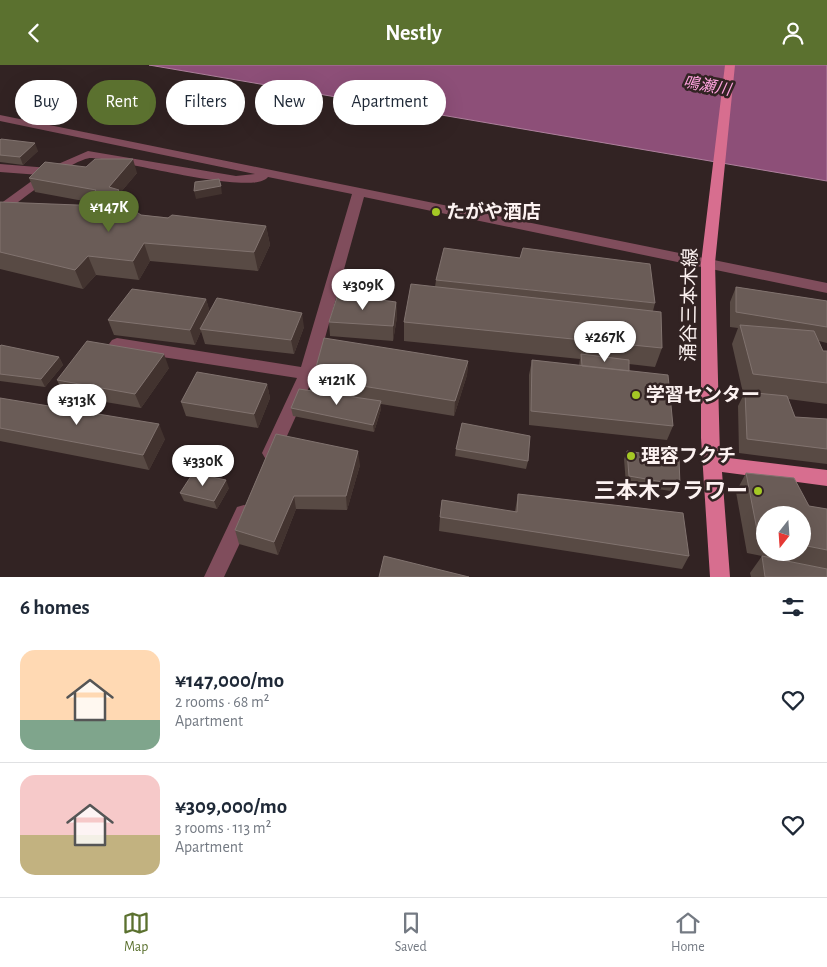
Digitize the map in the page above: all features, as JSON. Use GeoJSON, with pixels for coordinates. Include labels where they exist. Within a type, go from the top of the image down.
{"type":"FeatureCollection","features":[{"type":"Feature","properties":{"kind":"main road","name":"涌谷三本木線"},"geometry":{"type":"LineString","coordinates":[[720,577],[712,463],[708,263],[713,237],[730,65]]}},
{"type":"Feature","properties":{"kind":"main road"},"geometry":{"type":"LineString","coordinates":[[712,463],[827,479]]}},
{"type":"Feature","properties":{"kind":"street"},"geometry":{"type":"LineString","coordinates":[[0,118],[827,288]]}},
{"type":"Feature","properties":{"kind":"street"},"geometry":{"type":"LineString","coordinates":[[0,210],[51,172],[88,154],[236,179],[279,176]]}},
{"type":"Feature","properties":{"kind":"street"},"geometry":{"type":"LineString","coordinates":[[0,168],[51,172]]}},
{"type":"Feature","properties":{"kind":"street"},"geometry":{"type":"LineString","coordinates":[[262,471],[307,374],[359,192]]}},
{"type":"Feature","properties":{"kind":"street"},"geometry":{"type":"LineString","coordinates":[[118,344],[307,374]]}},
{"type":"Feature","properties":{"kind":"street"},"geometry":{"type":"LineString","coordinates":[[214,577],[250,497]]}},
{"type":"Feature","properties":{"kind":"water","name":"鳴瀬川"},"geometry":{"type":"Polygon","coordinates":[[[149,65],[827,65],[827,181],[446,116],[446,80],[333,80],[333,96],[323,95],[323,80],[255,80],[255,83],[149,65]]]}},
{"type":"Feature","properties":{"kind":"building"},"geometry":{"type":"Polygon","coordinates":[[[1,139],[35,143],[20,157],[0,155],[1,139]]]}},
{"type":"Feature","properties":{"kind":"building"},"geometry":{"type":"Polygon","coordinates":[[[95,159],[133,159],[109,187],[119,190],[108,203],[88,199],[96,190],[29,178],[45,162],[86,167],[95,159]]]}},
{"type":"Feature","properties":{"kind":"building"},"geometry":{"type":"Polygon","coordinates":[[[219,179],[221,186],[194,191],[195,182],[219,179]]]}},
{"type":"Feature","properties":{"kind":"building"},"geometry":{"type":"Polygon","coordinates":[[[0,202],[129,207],[141,215],[168,218],[172,215],[266,226],[254,252],[144,243],[133,261],[88,256],[75,270],[0,252],[0,202]]]}},
{"type":"Feature","properties":{"kind":"building"},"geometry":{"type":"Polygon","coordinates":[[[444,248],[520,258],[523,248],[650,264],[655,303],[436,280],[444,248]]]}},
{"type":"Feature","properties":{"kind":"building"},"geometry":{"type":"Polygon","coordinates":[[[411,284],[661,312],[662,348],[404,322],[411,284]]]}},
{"type":"Feature","properties":{"kind":"building"},"geometry":{"type":"Polygon","coordinates":[[[736,287],[827,301],[827,327],[736,312],[736,287]]]}},
{"type":"Feature","properties":{"kind":"building"},"geometry":{"type":"Polygon","coordinates":[[[132,289],[206,299],[190,330],[108,320],[132,289]]]}},
{"type":"Feature","properties":{"kind":"building"},"geometry":{"type":"Polygon","coordinates":[[[338,294],[396,302],[393,326],[329,322],[338,294]]]}},
{"type":"Feature","properties":{"kind":"building"},"geometry":{"type":"Polygon","coordinates":[[[217,298],[302,313],[291,340],[200,329],[217,298]]]}},
{"type":"Feature","properties":{"kind":"building"},"geometry":{"type":"Polygon","coordinates":[[[740,325],[814,331],[823,351],[827,351],[827,383],[753,374],[740,325]]]}},
{"type":"Feature","properties":{"kind":"building"},"geometry":{"type":"Polygon","coordinates":[[[324,338],[468,361],[455,401],[313,378],[324,338]]]}},
{"type":"Feature","properties":{"kind":"building"},"geometry":{"type":"Polygon","coordinates":[[[87,341],[164,354],[135,394],[57,380],[87,341]]]}},
{"type":"Feature","properties":{"kind":"building"},"geometry":{"type":"Polygon","coordinates":[[[1,345],[59,357],[41,379],[0,374],[1,345]]]}},
{"type":"Feature","properties":{"kind":"building"},"geometry":{"type":"Polygon","coordinates":[[[581,354],[629,360],[629,371],[582,366],[581,354]]]}},
{"type":"Feature","properties":{"kind":"building"},"geometry":{"type":"Polygon","coordinates":[[[532,360],[668,375],[673,426],[531,411],[532,360]]]}},
{"type":"Feature","properties":{"kind":"building"},"geometry":{"type":"Polygon","coordinates":[[[197,372],[267,384],[254,414],[181,402],[197,372]]]}},
{"type":"Feature","properties":{"kind":"building"},"geometry":{"type":"Polygon","coordinates":[[[299,389],[381,401],[373,425],[291,408],[299,389]]]}},
{"type":"Feature","properties":{"kind":"building"},"geometry":{"type":"Polygon","coordinates":[[[745,392],[787,396],[795,417],[827,419],[827,449],[747,439],[745,392]]]}},
{"type":"Feature","properties":{"kind":"building"},"geometry":{"type":"Polygon","coordinates":[[[0,398],[159,424],[143,455],[0,428],[0,398]]]}},
{"type":"Feature","properties":{"kind":"building"},"geometry":{"type":"Polygon","coordinates":[[[462,423],[530,436],[528,461],[456,449],[462,423]]]}},
{"type":"Feature","properties":{"kind":"building"},"geometry":{"type":"Polygon","coordinates":[[[276,434],[358,451],[346,496],[294,496],[274,542],[235,530],[276,434]]]}},
{"type":"Feature","properties":{"kind":"building"},"geometry":{"type":"Polygon","coordinates":[[[627,451],[679,459],[680,485],[629,476],[627,451]]]}},
{"type":"Feature","properties":{"kind":"building"},"geometry":{"type":"Polygon","coordinates":[[[193,473],[226,480],[214,501],[180,493],[193,473]]]}},
{"type":"Feature","properties":{"kind":"building"},"geometry":{"type":"Polygon","coordinates":[[[746,473],[794,478],[809,506],[756,506],[756,525],[746,473]]]}},
{"type":"Feature","properties":{"kind":"building"},"geometry":{"type":"Polygon","coordinates":[[[518,494],[683,513],[689,556],[440,517],[442,500],[517,512],[518,494]]]}},
{"type":"Feature","properties":{"kind":"building"},"geometry":{"type":"Polygon","coordinates":[[[811,506],[827,509],[827,550],[811,547],[811,506]]]}},
{"type":"Feature","properties":{"kind":"building"},"geometry":{"type":"Polygon","coordinates":[[[384,556],[469,577],[379,577],[384,556]]]}},
{"type":"Feature","properties":{"kind":"building"},"geometry":{"type":"Polygon","coordinates":[[[763,561],[787,561],[827,569],[827,577],[765,577],[763,561]]]}},
{"type":"Feature","properties":{"kind":"place","name":"たがや酒店"},"geometry":{"type":"Point","coordinates":[436,212]}},
{"type":"Feature","properties":{"kind":"place","name":"学習センター"},"geometry":{"type":"Point","coordinates":[636,395]}},
{"type":"Feature","properties":{"kind":"place","name":"理容フクチ"},"geometry":{"type":"Point","coordinates":[631,456]}},
{"type":"Feature","properties":{"kind":"place","name":"三本木フラワー"},"geometry":{"type":"Point","coordinates":[758,491]}}]}
